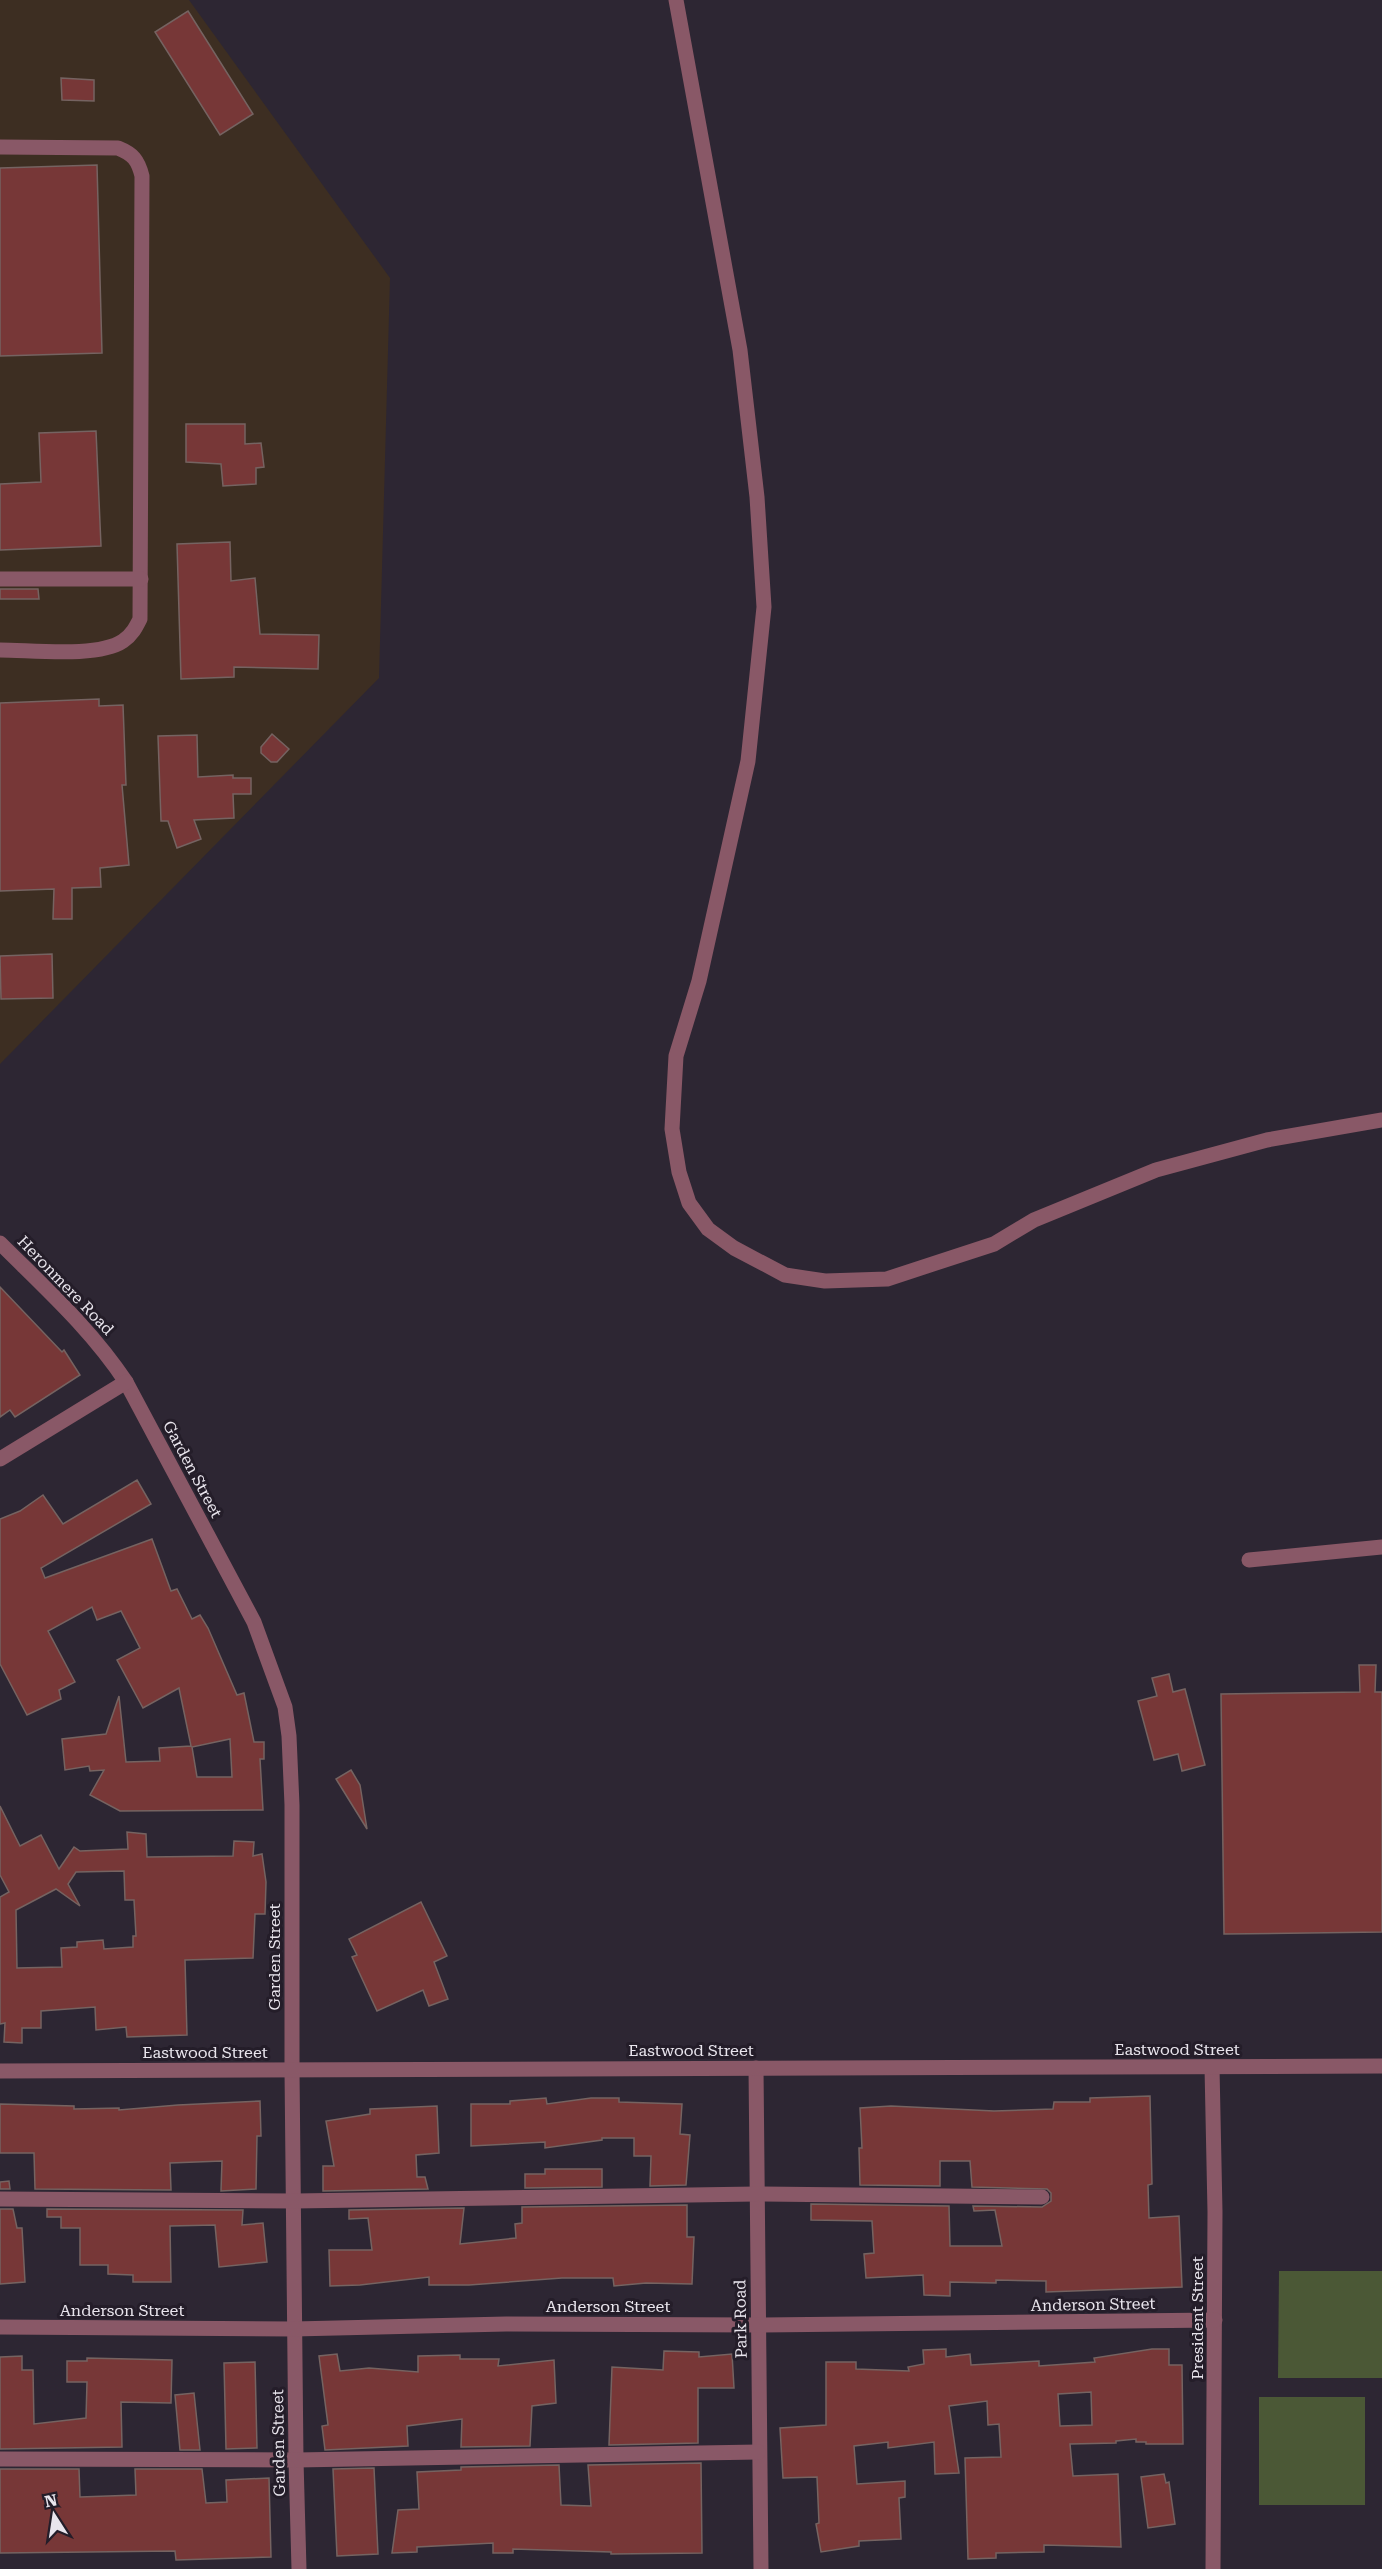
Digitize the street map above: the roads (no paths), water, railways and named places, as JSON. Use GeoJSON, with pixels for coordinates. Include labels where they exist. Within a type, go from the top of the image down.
{"type":"FeatureCollection","features":[{"type":"Feature","properties":{"kind":"street"},"geometry":{"type":"LineString","coordinates":[[675,0],[740,350],[757,497],[764,607],[748,760],[699,981],[676,1056],[672,1129],[679,1172],[689,1203],[708,1229],[725,1242],[785,1275],[825,1281],[887,1279],[994,1244],[1034,1220],[1156,1170],[1267,1140],[1382,1120]]}},
{"type":"Feature","properties":{"kind":"street"},"geometry":{"type":"LineString","coordinates":[[0,147],[118,148],[134,156],[139,163],[142,176],[140,619],[134,632],[123,641],[105,650],[0,650]]}},
{"type":"Feature","properties":{"kind":"street"},"geometry":{"type":"LineString","coordinates":[[0,579],[141,579]]}},
{"type":"Feature","properties":{"kind":"street","name":"Heronmere Road"},"geometry":{"type":"LineString","coordinates":[[0,1243],[77,1319],[126,1382]]}},
{"type":"Feature","properties":{"kind":"street"},"geometry":{"type":"LineString","coordinates":[[0,1459],[126,1382]]}},
{"type":"Feature","properties":{"kind":"street","name":"Garden Street"},"geometry":{"type":"LineString","coordinates":[[126,1382],[254,1622],[285,1707],[289,1736],[292,1805],[294,2330],[299,2569]]}},
{"type":"Feature","properties":{"kind":"street"},"geometry":{"type":"LineString","coordinates":[[1249,1560],[1382,1548]]}},
{"type":"Feature","properties":{"kind":"street","name":"Eastwood Street"},"geometry":{"type":"LineString","coordinates":[[0,2071],[1382,2066]]}},
{"type":"Feature","properties":{"kind":"street","name":"President Street"},"geometry":{"type":"LineString","coordinates":[[1212,2067],[1215,2320],[1213,2569]]}},
{"type":"Feature","properties":{"kind":"street","name":"Park Road"},"geometry":{"type":"LineString","coordinates":[[756,2068],[758,2452],[761,2569]]}},
{"type":"Feature","properties":{"kind":"street"},"geometry":{"type":"LineString","coordinates":[[0,2199],[294,2201],[756,2194],[1042,2197]]}},
{"type":"Feature","properties":{"kind":"street","name":"Anderson Street"},"geometry":{"type":"LineString","coordinates":[[0,2327],[294,2330],[506,2324],[759,2325],[1215,2320]]}},
{"type":"Feature","properties":{"kind":"street"},"geometry":{"type":"LineString","coordinates":[[0,2459],[296,2460],[758,2452]]}}]}
